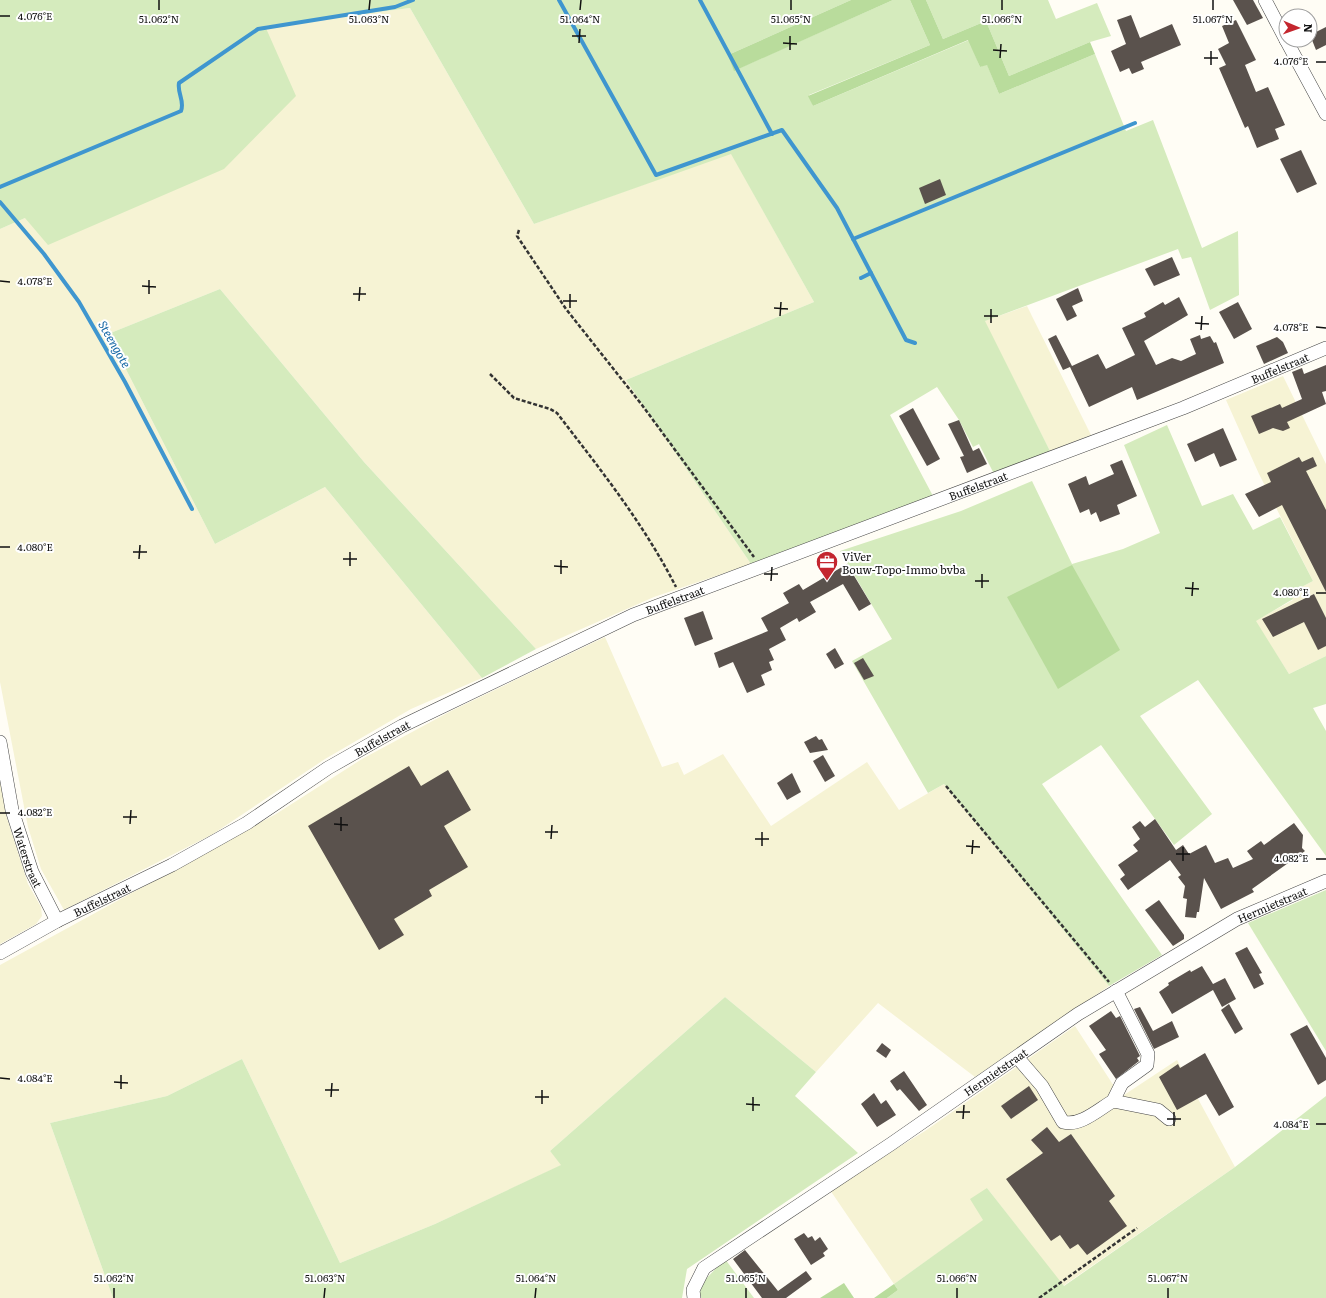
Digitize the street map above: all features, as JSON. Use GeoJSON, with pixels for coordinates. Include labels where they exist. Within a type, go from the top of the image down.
{"type":"FeatureCollection","features":[{"type":"Feature","properties":{"kind":"street"},"geometry":{"type":"LineString","coordinates":[[1264,0],[1278,25]]}},
{"type":"Feature","properties":{"kind":"street"},"geometry":{"type":"LineString","coordinates":[[1290,48],[1326,114]]}},
{"type":"Feature","properties":{"kind":"street","name":"Buffelstraat"},"geometry":{"type":"LineString","coordinates":[[0,953],[58,921],[172,865],[248,823],[328,768],[402,726],[634,615],[1183,408],[1326,348]]}},
{"type":"Feature","properties":{"kind":"street","name":"Waterstraat"},"geometry":{"type":"LineString","coordinates":[[0,742],[12,810],[32,872],[58,921]]}},
{"type":"Feature","properties":{"kind":"street","name":"Hermietstraat"},"geometry":{"type":"LineString","coordinates":[[694,1298],[693,1290],[704,1268],[860,1165],[1116,991],[1237,919],[1326,880]]}},
{"type":"Feature","properties":{"kind":"street"},"geometry":{"type":"LineString","coordinates":[[1017,1057],[1042,1086],[1063,1122],[1071,1124],[1080,1121],[1113,1101],[1122,1083],[1147,1065],[1148,1054],[1116,991]]}},
{"type":"Feature","properties":{"kind":"street"},"geometry":{"type":"LineString","coordinates":[[1113,1101],[1158,1110],[1169,1119]]}},
{"type":"Feature","properties":{"kind":"path"},"geometry":{"type":"LineString","coordinates":[[519,230],[517,236],[566,309],[642,405],[762,568]]}},
{"type":"Feature","properties":{"kind":"path"},"geometry":{"type":"LineString","coordinates":[[490,374],[514,398],[550,409],[557,413],[619,493],[659,556],[682,598]]}},
{"type":"Feature","properties":{"kind":"path"},"geometry":{"type":"LineString","coordinates":[[946,786],[1116,991]]}},
{"type":"Feature","properties":{"kind":"path"},"geometry":{"type":"LineString","coordinates":[[1040,1298],[1137,1228]]}},
{"type":"Feature","properties":{"kind":"shaded area"},"geometry":{"type":"Polygon","coordinates":[[[410,8],[534,224],[731,153],[814,302],[626,380],[751,564],[654,597],[536,649],[364,462],[220,289],[108,334],[215,544],[325,487],[482,678],[411,709],[325,759],[213,834],[64,910],[41,869],[28,827],[0,682],[0,229],[25,218],[264,26],[410,8]]]}},
{"type":"Feature","properties":{"kind":"shaded area"},"geometry":{"type":"Polygon","coordinates":[[[1027,306],[1091,435],[1050,451],[984,321],[1027,306]]]}},
{"type":"Feature","properties":{"kind":"shaded area"},"geometry":{"type":"Polygon","coordinates":[[[1283,376],[1326,464],[1326,656],[1289,674],[1255,621],[1293,600],[1290,593],[1313,581],[1259,474],[1226,400],[1283,376]]]}},
{"type":"Feature","properties":{"kind":"shaded area"},"geometry":{"type":"Polygon","coordinates":[[[605,637],[662,767],[678,762],[684,775],[723,754],[771,826],[867,762],[899,810],[944,784],[1109,986],[975,1077],[878,1003],[816,1072],[725,997],[550,1151],[562,1165],[435,1224],[340,1263],[242,1059],[167,1096],[50,1123],[113,1298],[0,1298],[0,965],[276,814],[362,759],[451,711],[605,637]]]}},
{"type":"Feature","properties":{"kind":"shaded area"},"geometry":{"type":"Polygon","coordinates":[[[0,781],[6,815],[28,884],[41,907],[42,916],[36,924],[0,944],[0,781]]]}},
{"type":"Feature","properties":{"kind":"shaded area"},"geometry":{"type":"Polygon","coordinates":[[[1075,1026],[1121,1097],[1177,1060],[1235,1167],[1063,1286],[987,1188],[984,1220],[894,1284],[830,1190],[925,1131],[1075,1026]]]}},
{"type":"Feature","properties":{"kind":"green space"},"geometry":{"type":"Polygon","coordinates":[[[0,0],[851,0],[728,55],[735,70],[893,0],[910,0],[930,45],[809,95],[813,106],[969,40],[980,67],[987,64],[999,94],[1095,54],[1126,131],[1153,120],[1202,248],[1238,231],[1239,295],[1210,310],[1191,257],[1182,259],[1178,249],[985,321],[1050,451],[994,474],[979,444],[973,447],[959,420],[937,387],[890,415],[933,496],[751,564],[626,380],[814,302],[731,154],[534,224],[410,8],[265,26],[296,96],[224,169],[48,245],[25,218],[0,229],[0,0]]]}},
{"type":"Feature","properties":{"kind":"green space"},"geometry":{"type":"Polygon","coordinates":[[[851,0],[893,0],[734,71],[728,55],[851,0]]]}},
{"type":"Feature","properties":{"kind":"green space"},"geometry":{"type":"Polygon","coordinates":[[[910,0],[926,0],[943,39],[986,21],[1009,76],[1090,42],[1095,54],[999,94],[987,65],[980,67],[968,40],[813,106],[808,96],[930,45],[910,0]]]}},
{"type":"Feature","properties":{"kind":"green space"},"geometry":{"type":"Polygon","coordinates":[[[926,0],[1048,0],[1056,19],[1097,3],[1111,36],[1090,42],[1009,76],[986,21],[943,39],[926,0]]]}},
{"type":"Feature","properties":{"kind":"green space"},"geometry":{"type":"Polygon","coordinates":[[[220,289],[364,462],[536,649],[482,678],[325,487],[215,544],[108,334],[220,289]]]}},
{"type":"Feature","properties":{"kind":"green space"},"geometry":{"type":"Polygon","coordinates":[[[1167,425],[1202,506],[1233,494],[1253,530],[1280,517],[1313,581],[1290,593],[1293,599],[1256,621],[1289,674],[1326,656],[1326,704],[1313,708],[1326,731],[1326,856],[1198,680],[1140,716],[1212,814],[1174,845],[1101,745],[1042,784],[1162,955],[1109,986],[944,784],[928,793],[852,661],[892,639],[840,551],[961,511],[1032,481],[1072,564],[1123,549],[1160,533],[1124,445],[1167,425]]]}},
{"type":"Feature","properties":{"kind":"green space"},"geometry":{"type":"Polygon","coordinates":[[[1072,565],[1120,650],[1058,689],[1007,597],[1072,565]]]}},
{"type":"Feature","properties":{"kind":"green space"},"geometry":{"type":"Polygon","coordinates":[[[1326,890],[1326,1051],[1248,923],[1326,890]]]}},
{"type":"Feature","properties":{"kind":"green space"},"geometry":{"type":"Polygon","coordinates":[[[725,997],[816,1072],[795,1096],[858,1153],[687,1269],[682,1298],[113,1298],[50,1123],[167,1096],[242,1059],[340,1263],[435,1224],[561,1165],[550,1151],[725,997]]]}},
{"type":"Feature","properties":{"kind":"green space"},"geometry":{"type":"Polygon","coordinates":[[[1326,1096],[1326,1298],[887,1298],[898,1290],[894,1284],[983,1220],[970,1199],[987,1188],[1064,1286],[1235,1167],[1326,1096]]]}},
{"type":"Feature","properties":{"kind":"green space"},"geometry":{"type":"Polygon","coordinates":[[[725,1259],[754,1298],[699,1298],[702,1283],[725,1259]]]}},
{"type":"Feature","properties":{"kind":"green space"},"geometry":{"type":"Polygon","coordinates":[[[844,1283],[854,1298],[820,1298],[844,1283]]]}},
{"type":"Feature","properties":{"kind":"green space"},"geometry":{"type":"Polygon","coordinates":[[[894,1284],[898,1290],[887,1298],[874,1298],[894,1284]]]}},
{"type":"Feature","properties":{"kind":"building"},"geometry":{"type":"Polygon","coordinates":[[[1233,0],[1253,0],[1263,18],[1247,25],[1233,0]]]}},
{"type":"Feature","properties":{"kind":"building"},"geometry":{"type":"Polygon","coordinates":[[[1131,15],[1140,38],[1172,24],[1181,45],[1141,62],[1144,69],[1132,74],[1129,68],[1120,72],[1111,51],[1126,44],[1117,20],[1131,15]]]}},
{"type":"Feature","properties":{"kind":"building"},"geometry":{"type":"Polygon","coordinates":[[[1236,20],[1256,60],[1245,65],[1256,92],[1268,87],[1285,125],[1275,129],[1279,139],[1257,148],[1248,126],[1245,128],[1219,68],[1226,65],[1218,49],[1229,43],[1222,26],[1236,20]]]}},
{"type":"Feature","properties":{"kind":"building"},"geometry":{"type":"Polygon","coordinates":[[[1326,27],[1326,45],[1316,50],[1315,48],[1318,48],[1318,31],[1326,27]]]}},
{"type":"Feature","properties":{"kind":"building"},"geometry":{"type":"Polygon","coordinates":[[[1301,150],[1317,184],[1297,193],[1280,159],[1301,150]]]}},
{"type":"Feature","properties":{"kind":"building"},"geometry":{"type":"Polygon","coordinates":[[[940,179],[946,195],[925,204],[919,188],[940,179]]]}},
{"type":"Feature","properties":{"kind":"building"},"geometry":{"type":"Polygon","coordinates":[[[1172,257],[1180,275],[1154,286],[1145,269],[1172,257]]]}},
{"type":"Feature","properties":{"kind":"building"},"geometry":{"type":"Polygon","coordinates":[[[1078,288],[1083,301],[1072,306],[1077,316],[1067,321],[1056,299],[1078,288]]]}},
{"type":"Feature","properties":{"kind":"building"},"geometry":{"type":"Polygon","coordinates":[[[1179,297],[1188,315],[1144,341],[1156,365],[1172,358],[1181,361],[1196,354],[1190,339],[1200,335],[1201,339],[1210,336],[1214,343],[1216,342],[1224,363],[1137,400],[1132,387],[1089,407],[1070,367],[1063,370],[1048,339],[1056,335],[1072,366],[1098,354],[1106,369],[1135,355],[1122,328],[1146,317],[1144,313],[1163,302],[1165,305],[1179,297]]]}},
{"type":"Feature","properties":{"kind":"building"},"geometry":{"type":"Polygon","coordinates":[[[1238,302],[1252,329],[1234,339],[1219,312],[1238,302]]]}},
{"type":"Feature","properties":{"kind":"building"},"geometry":{"type":"Polygon","coordinates":[[[1277,337],[1283,342],[1288,353],[1264,364],[1256,346],[1277,337]]]}},
{"type":"Feature","properties":{"kind":"building"},"geometry":{"type":"Polygon","coordinates":[[[1326,365],[1326,391],[1322,392],[1326,404],[1287,422],[1290,428],[1283,431],[1273,428],[1259,434],[1251,416],[1280,404],[1282,408],[1302,399],[1292,372],[1302,368],[1304,374],[1326,365]]]}},
{"type":"Feature","properties":{"kind":"building"},"geometry":{"type":"Polygon","coordinates":[[[913,408],[940,459],[927,466],[899,416],[913,408]]]}},
{"type":"Feature","properties":{"kind":"building"},"geometry":{"type":"Polygon","coordinates":[[[959,420],[973,451],[979,448],[987,464],[967,473],[960,457],[964,456],[948,424],[959,420]]]}},
{"type":"Feature","properties":{"kind":"building"},"geometry":{"type":"Polygon","coordinates":[[[1223,428],[1237,460],[1220,467],[1214,453],[1195,462],[1187,444],[1223,428]]]}},
{"type":"Feature","properties":{"kind":"building"},"geometry":{"type":"Polygon","coordinates":[[[1299,457],[1302,462],[1313,457],[1317,466],[1306,471],[1326,510],[1326,592],[1282,505],[1259,517],[1245,494],[1271,482],[1267,473],[1299,457]]]}},
{"type":"Feature","properties":{"kind":"building"},"geometry":{"type":"Polygon","coordinates":[[[1122,460],[1137,496],[1117,505],[1120,514],[1100,522],[1096,512],[1091,515],[1089,509],[1080,513],[1068,484],[1086,476],[1089,485],[1114,474],[1110,465],[1122,460]]]}},
{"type":"Feature","properties":{"kind":"building"},"geometry":{"type":"Polygon","coordinates":[[[847,564],[871,604],[859,611],[843,584],[810,602],[816,612],[799,622],[797,618],[780,628],[786,640],[769,649],[774,660],[769,662],[772,670],[761,675],[765,685],[747,693],[733,662],[719,668],[714,653],[768,631],[761,618],[789,603],[783,593],[799,584],[803,590],[847,564]]]}},
{"type":"Feature","properties":{"kind":"building"},"geometry":{"type":"Polygon","coordinates":[[[1314,594],[1326,618],[1326,646],[1318,650],[1304,622],[1273,637],[1262,619],[1314,594]]]}},
{"type":"Feature","properties":{"kind":"building"},"geometry":{"type":"Polygon","coordinates":[[[703,611],[713,639],[695,646],[684,618],[703,611]]]}},
{"type":"Feature","properties":{"kind":"building"},"geometry":{"type":"Polygon","coordinates":[[[835,648],[844,664],[835,669],[826,654],[835,648]]]}},
{"type":"Feature","properties":{"kind":"building"},"geometry":{"type":"Polygon","coordinates":[[[863,658],[874,676],[864,680],[854,663],[863,658]]]}},
{"type":"Feature","properties":{"kind":"building"},"geometry":{"type":"Polygon","coordinates":[[[816,736],[819,740],[822,739],[828,750],[810,753],[804,742],[816,736]]]}},
{"type":"Feature","properties":{"kind":"building"},"geometry":{"type":"Polygon","coordinates":[[[823,755],[835,776],[825,782],[813,761],[823,755]]]}},
{"type":"Feature","properties":{"kind":"building"},"geometry":{"type":"Polygon","coordinates":[[[409,766],[421,786],[448,770],[471,810],[444,826],[468,867],[429,890],[432,896],[394,919],[404,935],[379,950],[308,826],[409,766]]]}},
{"type":"Feature","properties":{"kind":"building"},"geometry":{"type":"Polygon","coordinates":[[[792,773],[801,792],[787,800],[777,783],[792,773]]]}},
{"type":"Feature","properties":{"kind":"building"},"geometry":{"type":"Polygon","coordinates":[[[1155,819],[1176,850],[1183,845],[1189,854],[1206,845],[1215,863],[1228,858],[1233,868],[1253,859],[1247,851],[1261,841],[1264,845],[1294,823],[1303,835],[1302,848],[1305,851],[1252,889],[1254,892],[1221,909],[1204,878],[1199,912],[1197,912],[1196,918],[1185,917],[1187,899],[1183,898],[1185,886],[1178,877],[1181,875],[1170,860],[1128,890],[1120,879],[1125,875],[1118,865],[1138,851],[1133,845],[1140,839],[1132,827],[1140,821],[1145,827],[1155,819]]]}},
{"type":"Feature","properties":{"kind":"building"},"geometry":{"type":"Polygon","coordinates":[[[1159,900],[1184,935],[1184,939],[1173,946],[1145,910],[1159,900]]]}},
{"type":"Feature","properties":{"kind":"building"},"geometry":{"type":"Polygon","coordinates":[[[1247,947],[1262,973],[1259,974],[1264,984],[1254,989],[1235,953],[1247,947]]]}},
{"type":"Feature","properties":{"kind":"building"},"geometry":{"type":"Polygon","coordinates":[[[1202,966],[1213,984],[1225,978],[1236,999],[1222,1007],[1213,990],[1172,1014],[1159,992],[1169,985],[1168,983],[1190,970],[1191,972],[1202,966]]]}},
{"type":"Feature","properties":{"kind":"building"},"geometry":{"type":"Polygon","coordinates":[[[1229,1004],[1243,1029],[1235,1034],[1221,1010],[1229,1004]]]}},
{"type":"Feature","properties":{"kind":"building"},"geometry":{"type":"Polygon","coordinates":[[[1140,1007],[1153,1031],[1172,1021],[1179,1037],[1154,1049],[1134,1009],[1140,1007]]]}},
{"type":"Feature","properties":{"kind":"building"},"geometry":{"type":"Polygon","coordinates":[[[1111,1011],[1116,1018],[1120,1016],[1140,1056],[1137,1058],[1139,1061],[1116,1079],[1099,1054],[1106,1050],[1089,1026],[1111,1011]]]}},
{"type":"Feature","properties":{"kind":"building"},"geometry":{"type":"Polygon","coordinates":[[[1307,1025],[1326,1058],[1326,1080],[1318,1085],[1290,1034],[1307,1025]]]}},
{"type":"Feature","properties":{"kind":"building"},"geometry":{"type":"Polygon","coordinates":[[[882,1043],[891,1050],[886,1058],[876,1051],[882,1043]]]}},
{"type":"Feature","properties":{"kind":"building"},"geometry":{"type":"Polygon","coordinates":[[[1205,1053],[1234,1107],[1219,1116],[1206,1094],[1177,1110],[1159,1077],[1178,1064],[1180,1068],[1205,1053]]]}},
{"type":"Feature","properties":{"kind":"building"},"geometry":{"type":"Polygon","coordinates":[[[904,1071],[927,1105],[919,1111],[900,1089],[897,1091],[890,1081],[904,1071]]]}},
{"type":"Feature","properties":{"kind":"building"},"geometry":{"type":"Polygon","coordinates":[[[1029,1086],[1038,1100],[1011,1119],[1001,1106],[1029,1086]]]}},
{"type":"Feature","properties":{"kind":"building"},"geometry":{"type":"Polygon","coordinates":[[[874,1093],[881,1104],[886,1100],[896,1115],[877,1127],[861,1104],[874,1093]]]}},
{"type":"Feature","properties":{"kind":"building"},"geometry":{"type":"Polygon","coordinates":[[[1047,1127],[1059,1142],[1071,1134],[1115,1196],[1109,1201],[1127,1226],[1087,1255],[1078,1244],[1070,1249],[1060,1235],[1051,1241],[1006,1179],[1043,1153],[1031,1140],[1047,1127]]]}},
{"type":"Feature","properties":{"kind":"building"},"geometry":{"type":"Polygon","coordinates":[[[804,1233],[808,1238],[812,1236],[815,1241],[820,1237],[828,1249],[823,1253],[825,1256],[811,1265],[794,1239],[804,1233]]]}},
{"type":"Feature","properties":{"kind":"building"},"geometry":{"type":"Polygon","coordinates":[[[745,1250],[778,1291],[806,1271],[812,1279],[786,1298],[762,1298],[733,1259],[745,1250]]]}},
{"type":"Feature","properties":{"kind":"waterway"},"geometry":{"type":"LineString","coordinates":[[0,187],[181,111],[182,104],[179,83],[258,29],[395,7],[413,0]]}},
{"type":"Feature","properties":{"kind":"waterway"},"geometry":{"type":"LineString","coordinates":[[559,0],[656,175],[782,130],[837,208],[906,340],[915,343]]}},
{"type":"Feature","properties":{"kind":"waterway"},"geometry":{"type":"LineString","coordinates":[[700,0],[772,134]]}},
{"type":"Feature","properties":{"kind":"waterway"},"geometry":{"type":"LineString","coordinates":[[853,239],[1135,123]]}},
{"type":"Feature","properties":{"kind":"waterway","name":"Steengote"},"geometry":{"type":"LineString","coordinates":[[0,202],[44,254],[79,302],[125,382],[192,509]]}},
{"type":"Feature","properties":{"kind":"waterway"},"geometry":{"type":"LineString","coordinates":[[861,278],[871,273]]}},
{"type":"Feature","properties":{"kind":"place","name":"ViVer Bouw-Topo-Immo bvba"},"geometry":{"type":"Point","coordinates":[827,582]}}]}
